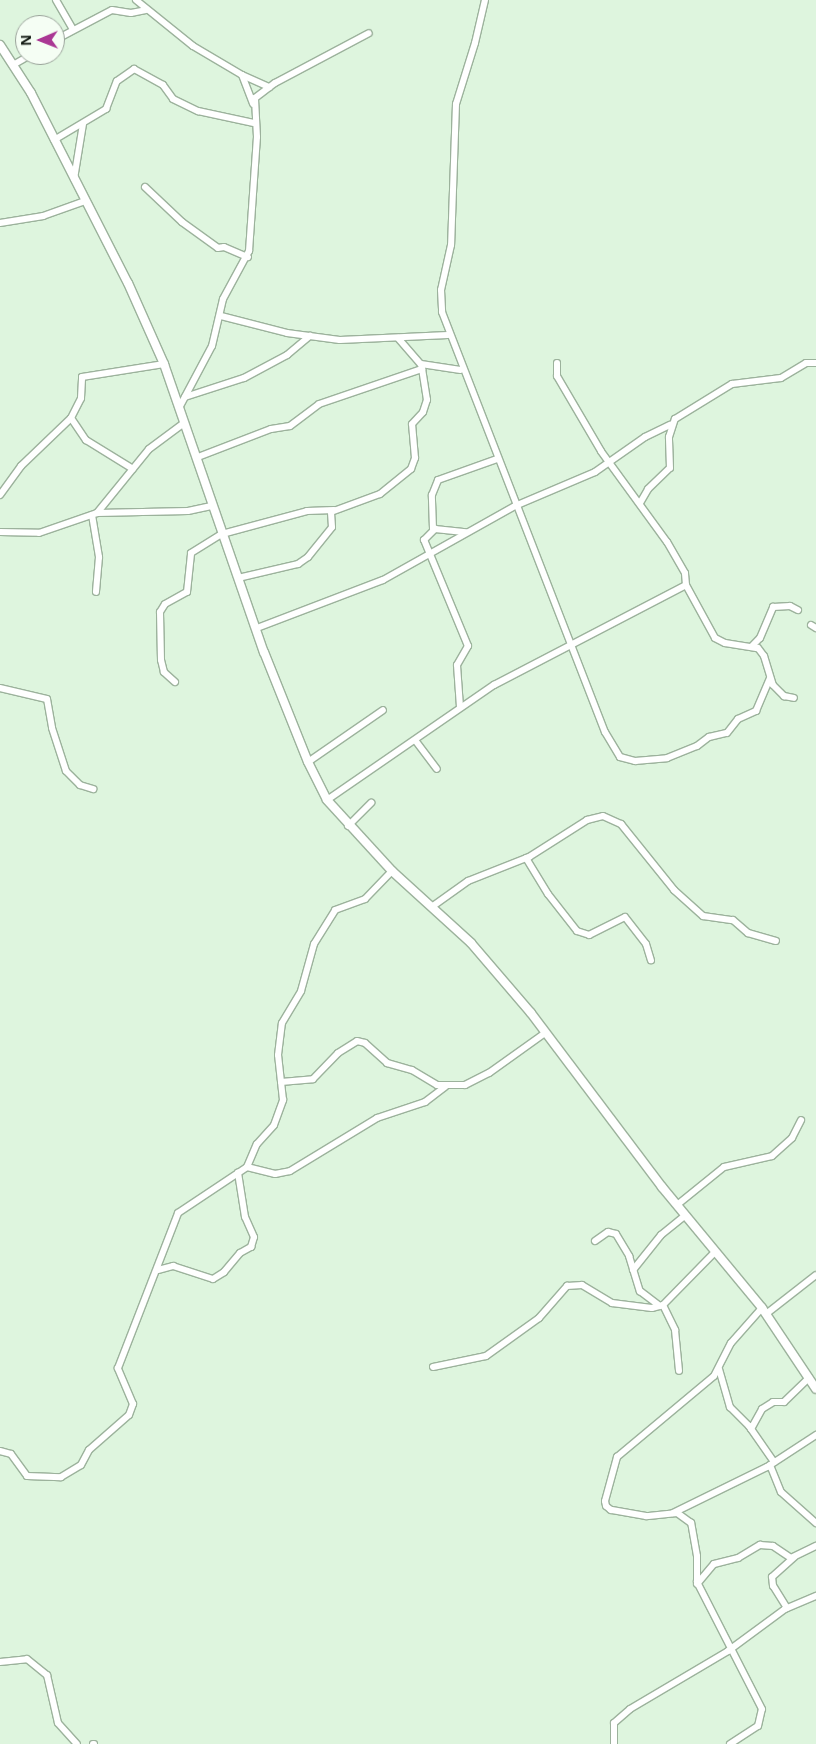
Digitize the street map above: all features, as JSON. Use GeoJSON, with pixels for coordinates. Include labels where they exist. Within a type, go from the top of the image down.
{"type":"FeatureCollection","features":[{"type":"Feature","properties":{"kind":"street"},"geometry":{"type":"LineString","coordinates":[[56,0],[72,28]]}},
{"type":"Feature","properties":{"kind":"street"},"geometry":{"type":"LineString","coordinates":[[136,0],[146,10],[193,46],[242,76],[270,87]]}},
{"type":"Feature","properties":{"kind":"street"},"geometry":{"type":"LineString","coordinates":[[484,0],[476,43],[456,104],[451,245],[441,290],[442,312],[448,335],[611,744],[620,757],[635,761],[668,758],[710,737],[727,733],[738,719],[758,709],[770,678]]}},
{"type":"Feature","properties":{"kind":"street"},"geometry":{"type":"LineString","coordinates":[[65,33],[112,10],[131,13],[146,10]]}},
{"type":"Feature","properties":{"kind":"street"},"geometry":{"type":"LineString","coordinates":[[179,408],[212,346],[228,289],[248,257],[257,138],[254,123],[256,96],[369,32]]}},
{"type":"Feature","properties":{"kind":"street"},"geometry":{"type":"LineString","coordinates":[[0,45],[54,140],[128,283],[164,364],[198,457],[212,506],[238,578],[308,762],[328,800],[348,826],[392,871],[433,906],[471,943],[545,1032],[714,1254],[764,1311],[816,1389]]}},
{"type":"Feature","properties":{"kind":"street"},"geometry":{"type":"LineString","coordinates":[[54,140],[83,124],[109,106],[117,81],[134,69],[163,85],[173,99],[198,111],[254,123]]}},
{"type":"Feature","properties":{"kind":"street"},"geometry":{"type":"LineString","coordinates":[[242,76],[254,105]]}},
{"type":"Feature","properties":{"kind":"street"},"geometry":{"type":"LineString","coordinates":[[74,179],[83,124]]}},
{"type":"Feature","properties":{"kind":"street"},"geometry":{"type":"LineString","coordinates":[[145,187],[182,222],[218,248],[248,257]]}},
{"type":"Feature","properties":{"kind":"street"},"geometry":{"type":"LineString","coordinates":[[0,223],[43,216],[84,201]]}},
{"type":"Feature","properties":{"kind":"street"},"geometry":{"type":"LineString","coordinates":[[221,316],[310,336],[354,341],[448,335]]}},
{"type":"Feature","properties":{"kind":"street"},"geometry":{"type":"LineString","coordinates":[[185,397],[244,378],[287,355],[310,336]]}},
{"type":"Feature","properties":{"kind":"street"},"geometry":{"type":"LineString","coordinates":[[176,682],[164,672],[161,660],[160,612],[165,604],[187,592],[191,553],[222,534],[302,512],[334,510],[380,494],[411,469],[415,458],[412,424],[423,412],[427,400],[421,366],[398,338]]}},
{"type":"Feature","properties":{"kind":"street"},"geometry":{"type":"LineString","coordinates":[[557,363],[557,376],[610,464],[640,503],[685,573],[686,585],[716,638],[725,643],[752,646],[764,656],[770,678],[780,692],[794,698]]}},
{"type":"Feature","properties":{"kind":"street"},"geometry":{"type":"LineString","coordinates":[[257,628],[358,591],[515,506],[610,464],[645,437],[670,424],[732,384],[781,378],[806,363],[816,363]]}},
{"type":"Feature","properties":{"kind":"street"},"geometry":{"type":"LineString","coordinates":[[0,496],[22,466],[71,418],[82,398],[83,376],[164,364]]}},
{"type":"Feature","properties":{"kind":"street"},"geometry":{"type":"LineString","coordinates":[[198,457],[271,429],[290,426],[319,404],[421,366],[462,370]]}},
{"type":"Feature","properties":{"kind":"street"},"geometry":{"type":"LineString","coordinates":[[71,418],[86,440],[134,469]]}},
{"type":"Feature","properties":{"kind":"street"},"geometry":{"type":"LineString","coordinates":[[96,592],[99,557],[95,514],[155,444],[184,423]]}},
{"type":"Feature","properties":{"kind":"street"},"geometry":{"type":"LineString","coordinates":[[640,503],[648,489],[670,468],[670,424]]}},
{"type":"Feature","properties":{"kind":"street"},"geometry":{"type":"LineString","coordinates":[[433,530],[432,494],[438,480],[497,459]]}},
{"type":"Feature","properties":{"kind":"street"},"geometry":{"type":"LineString","coordinates":[[0,532],[38,533],[95,514],[188,511],[212,506]]}},
{"type":"Feature","properties":{"kind":"street"},"geometry":{"type":"LineString","coordinates":[[238,578],[298,564],[308,557],[332,527],[330,515],[334,510]]}},
{"type":"Feature","properties":{"kind":"street"},"geometry":{"type":"LineString","coordinates":[[460,707],[458,665],[468,646],[428,553],[425,537],[433,530],[466,532]]}},
{"type":"Feature","properties":{"kind":"street"},"geometry":{"type":"LineString","coordinates":[[328,800],[416,740],[460,707],[572,643],[686,585]]}},
{"type":"Feature","properties":{"kind":"street"},"geometry":{"type":"LineString","coordinates":[[752,646],[760,638],[773,607],[790,606],[798,610]]}},
{"type":"Feature","properties":{"kind":"street"},"geometry":{"type":"LineString","coordinates":[[0,688],[47,699],[52,728],[66,770],[80,785],[92,788]]}},
{"type":"Feature","properties":{"kind":"street"},"geometry":{"type":"LineString","coordinates":[[308,762],[340,737],[383,710]]}},
{"type":"Feature","properties":{"kind":"street"},"geometry":{"type":"LineString","coordinates":[[416,740],[437,769]]}},
{"type":"Feature","properties":{"kind":"street"},"geometry":{"type":"LineString","coordinates":[[348,826],[371,803]]}},
{"type":"Feature","properties":{"kind":"street"},"geometry":{"type":"LineString","coordinates":[[433,906],[468,881],[526,858],[587,820],[603,816],[621,824],[648,860],[699,913],[712,918],[733,920],[748,933],[776,941]]}},
{"type":"Feature","properties":{"kind":"street"},"geometry":{"type":"LineString","coordinates":[[526,858],[548,894],[577,931],[589,934],[624,917],[646,944],[651,960]]}},
{"type":"Feature","properties":{"kind":"street"},"geometry":{"type":"LineString","coordinates":[[0,1451],[10,1454],[27,1476],[61,1477],[81,1465],[89,1450],[130,1416],[132,1404],[118,1368],[158,1270],[178,1213],[247,1167],[254,1149],[280,1114],[283,1100],[278,1055],[282,1023],[301,991],[319,933],[335,910],[365,899],[392,871]]}},
{"type":"Feature","properties":{"kind":"street"},"geometry":{"type":"LineString","coordinates":[[247,1167],[265,1169],[275,1174],[290,1171],[377,1118],[425,1102],[445,1087],[478,1080],[545,1032]]}},
{"type":"Feature","properties":{"kind":"street"},"geometry":{"type":"LineString","coordinates":[[281,1082],[313,1079],[338,1052],[357,1041],[365,1043],[387,1063],[412,1070],[445,1087]]}},
{"type":"Feature","properties":{"kind":"street"},"geometry":{"type":"LineString","coordinates":[[677,1205],[724,1167],[772,1156],[792,1138],[801,1120]]}},
{"type":"Feature","properties":{"kind":"street"},"geometry":{"type":"LineString","coordinates":[[158,1270],[173,1266],[213,1279],[224,1272],[240,1253],[251,1247],[254,1237],[245,1218],[238,1173]]}},
{"type":"Feature","properties":{"kind":"street"},"geometry":{"type":"LineString","coordinates":[[633,1270],[661,1235],[686,1215]]}},
{"type":"Feature","properties":{"kind":"street"},"geometry":{"type":"LineString","coordinates":[[595,1241],[614,1232],[625,1249],[644,1296],[661,1306],[674,1330],[679,1371]]}},
{"type":"Feature","properties":{"kind":"street"},"geometry":{"type":"LineString","coordinates":[[433,1367],[486,1356],[540,1318],[568,1286],[582,1285],[612,1303],[661,1306],[714,1254]]}},
{"type":"Feature","properties":{"kind":"street"},"geometry":{"type":"LineString","coordinates":[[816,1275],[764,1311],[730,1343],[719,1369],[658,1426],[623,1452],[614,1464],[605,1501],[607,1507],[646,1516],[673,1513],[772,1464],[816,1435]]}},
{"type":"Feature","properties":{"kind":"street"},"geometry":{"type":"LineString","coordinates":[[719,1369],[725,1381],[727,1402],[751,1429],[772,1464],[781,1492],[816,1523]]}},
{"type":"Feature","properties":{"kind":"street"},"geometry":{"type":"LineString","coordinates":[[751,1429],[765,1406],[784,1402],[809,1378]]}},
{"type":"Feature","properties":{"kind":"street"},"geometry":{"type":"LineString","coordinates":[[673,1513],[687,1517],[693,1529],[698,1584],[762,1709],[758,1726],[730,1744]]}},
{"type":"Feature","properties":{"kind":"street"},"geometry":{"type":"LineString","coordinates":[[698,1584],[714,1564],[738,1558],[764,1544],[776,1547],[787,1557],[794,1557]]}},
{"type":"Feature","properties":{"kind":"street"},"geometry":{"type":"LineString","coordinates":[[786,1608],[774,1586],[772,1577],[794,1557],[816,1546]]}},
{"type":"Feature","properties":{"kind":"street"},"geometry":{"type":"LineString","coordinates":[[614,1744],[614,1723],[619,1717],[732,1649],[786,1608],[816,1596]]}},
{"type":"Feature","properties":{"kind":"street"},"geometry":{"type":"LineString","coordinates":[[0,1662],[27,1659],[47,1675],[58,1723],[77,1744]]}}]}
